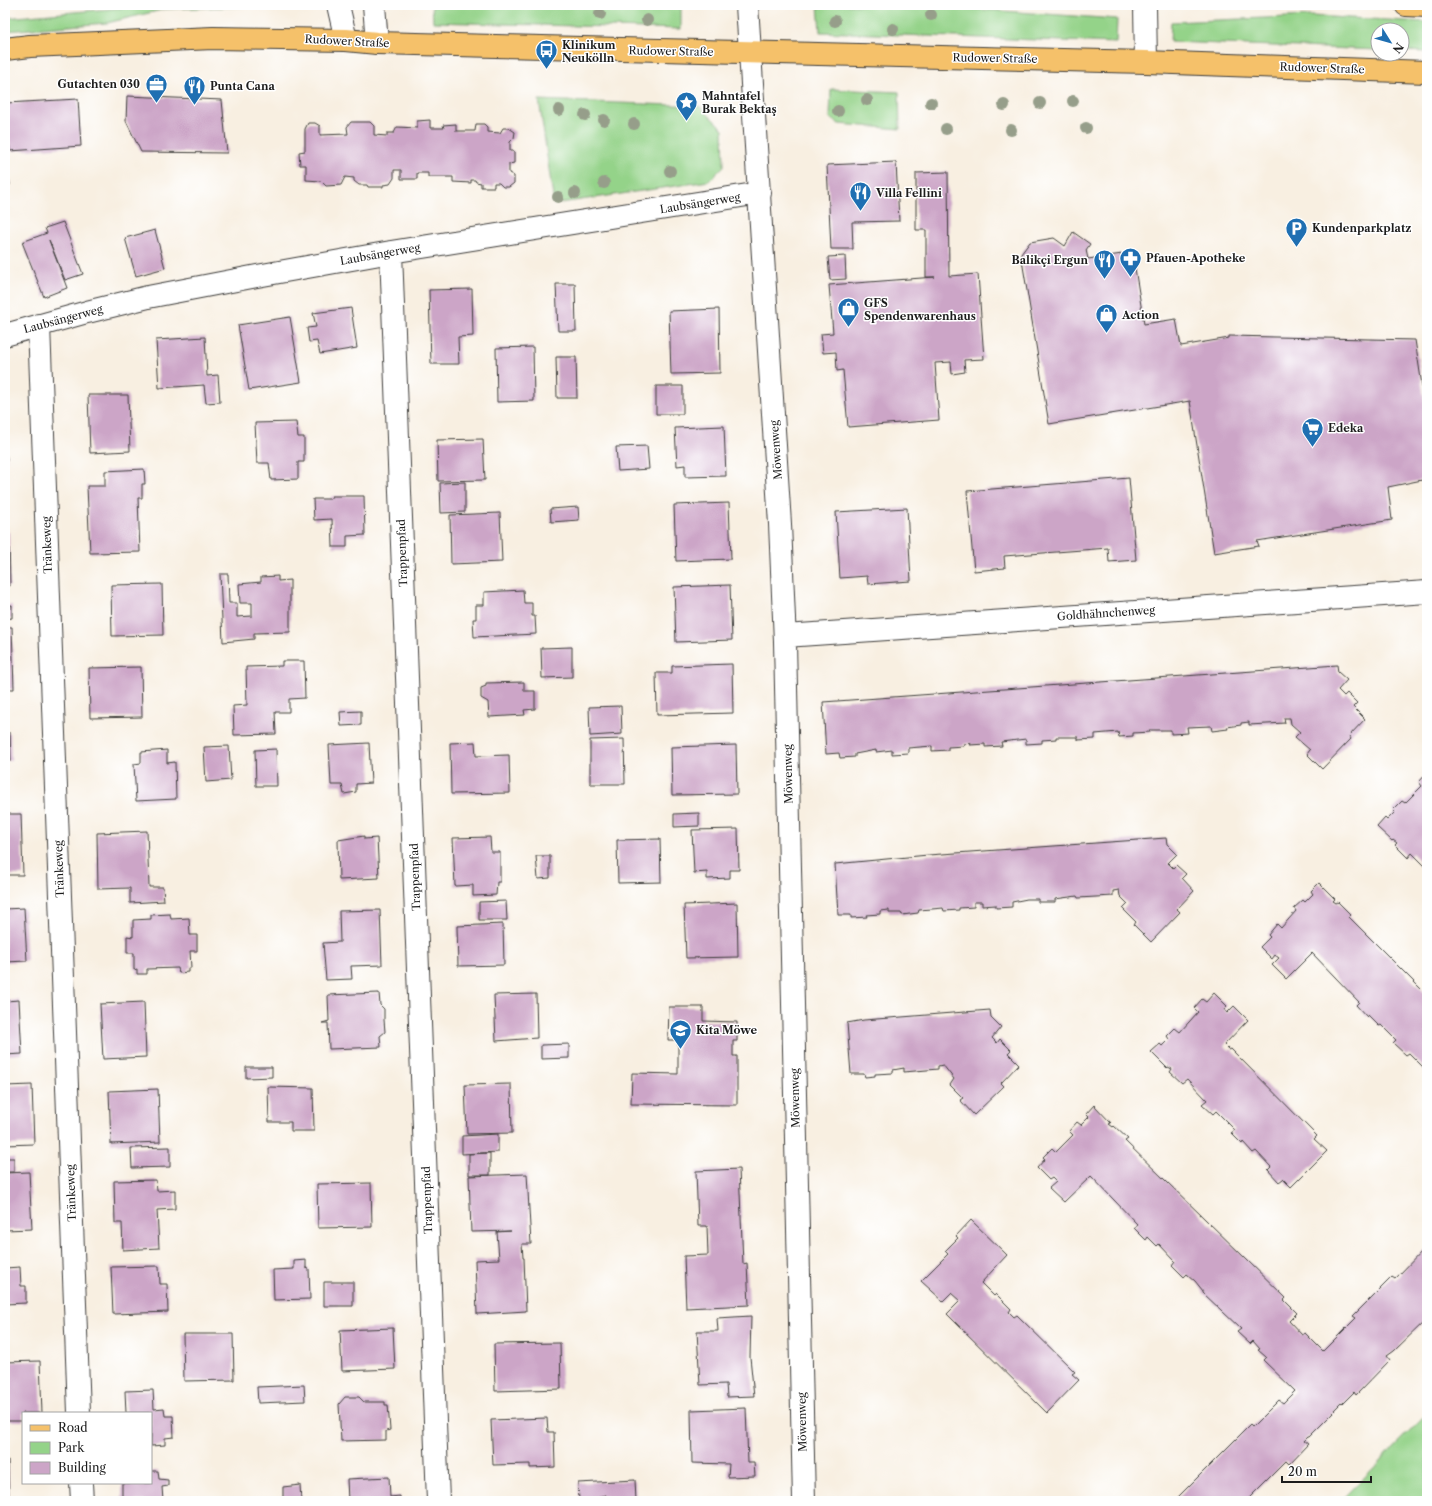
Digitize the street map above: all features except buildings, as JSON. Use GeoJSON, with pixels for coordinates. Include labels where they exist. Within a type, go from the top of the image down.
{"type":"FeatureCollection","features":[{"type":"Feature","properties":{"kind":"main road"},"geometry":{"type":"LineString","coordinates":[[1406,5],[1427,6]]}},
{"type":"Feature","properties":{"kind":"main road","name":"Rudower Straße"},"geometry":{"type":"LineString","coordinates":[[5,49],[30,46],[212,38],[346,40],[377,43],[1146,62],[1427,72]]}},
{"type":"Feature","properties":{"kind":"street"},"geometry":{"type":"LineString","coordinates":[[338,5],[346,40]]}},
{"type":"Feature","properties":{"kind":"street"},"geometry":{"type":"LineString","coordinates":[[374,5],[377,43]]}},
{"type":"Feature","properties":{"kind":"street","name":"Möwenweg"},"geometry":{"type":"LineString","coordinates":[[747,5],[780,524],[785,636],[806,1499]]}},
{"type":"Feature","properties":{"kind":"street"},"geometry":{"type":"LineString","coordinates":[[1145,5],[1146,62]]}},
{"type":"Feature","properties":{"kind":"street","name":"Laubsängerweg"},"geometry":{"type":"LineString","coordinates":[[5,335],[148,297],[391,252],[760,193]]}},
{"type":"Feature","properties":{"kind":"street","name":"Trappenpfad"},"geometry":{"type":"LineString","coordinates":[[391,252],[438,1501]]}},
{"type":"Feature","properties":{"kind":"street","name":"Tränkeweg"},"geometry":{"type":"LineString","coordinates":[[39,325],[79,1412]]}},
{"type":"Feature","properties":{"kind":"street","name":"Goldhähnchenweg"},"geometry":{"type":"LineString","coordinates":[[785,636],[1427,592]]}},
{"type":"Feature","properties":{"kind":"street"},"geometry":{"type":"LineString","coordinates":[[81,1484],[82,1501]]}},
{"type":"Feature","properties":{"kind":"green space"},"geometry":{"type":"Polygon","coordinates":[[[155,5],[294,5],[166,9],[107,23],[5,31],[5,18],[155,5]]]}},
{"type":"Feature","properties":{"kind":"green space"},"geometry":{"type":"Polygon","coordinates":[[[432,5],[681,5],[681,29],[433,22],[432,5]]]}},
{"type":"Feature","properties":{"kind":"green space"},"geometry":{"type":"Polygon","coordinates":[[[818,5],[917,5],[1117,19],[1116,43],[820,32],[818,5]]]}},
{"type":"Feature","properties":{"kind":"green space"},"geometry":{"type":"Polygon","coordinates":[[[1311,16],[1427,22],[1427,52],[1410,51],[1410,22],[1370,22],[1370,50],[1170,42],[1171,22],[1311,16]]]}},
{"type":"Feature","properties":{"kind":"green space"},"geometry":{"type":"Polygon","coordinates":[[[831,89],[899,92],[900,129],[839,124],[830,118],[831,89]]]}},
{"type":"Feature","properties":{"kind":"green space"},"geometry":{"type":"Polygon","coordinates":[[[539,100],[699,106],[723,129],[724,166],[709,181],[554,204],[539,100]]]}},
{"type":"Feature","properties":{"kind":"green space"},"geometry":{"type":"Polygon","coordinates":[[[1427,1414],[1427,1501],[1341,1501],[1427,1414]]]}},
{"type":"Feature","properties":{"kind":"place","name":"Klinikum Neukölln"},"geometry":{"type":"Point","coordinates":[547,70]}},
{"type":"Feature","properties":{"kind":"place","name":"Gutachten 030"},"geometry":{"type":"Point","coordinates":[156,104]}},
{"type":"Feature","properties":{"kind":"place","name":"Punta Cana"},"geometry":{"type":"Point","coordinates":[195,106]}},
{"type":"Feature","properties":{"kind":"place","name":"Mahntafel Burak Bektaş"},"geometry":{"type":"Point","coordinates":[686,122]}},
{"type":"Feature","properties":{"kind":"place","name":"Villa Fellini"},"geometry":{"type":"Point","coordinates":[861,212]}},
{"type":"Feature","properties":{"kind":"place","name":"Kundenparkplatz"},"geometry":{"type":"Point","coordinates":[1296,248]}},
{"type":"Feature","properties":{"kind":"place","name":"Pfauen-Apotheke"},"geometry":{"type":"Point","coordinates":[1131,278]}},
{"type":"Feature","properties":{"kind":"place","name":"Balikçi Ergun"},"geometry":{"type":"Point","coordinates":[1104,280]}},
{"type":"Feature","properties":{"kind":"place","name":"GFS Spendenwarenhaus"},"geometry":{"type":"Point","coordinates":[849,328]}},
{"type":"Feature","properties":{"kind":"place","name":"Action"},"geometry":{"type":"Point","coordinates":[1107,334]}},
{"type":"Feature","properties":{"kind":"place","name":"Edeka"},"geometry":{"type":"Point","coordinates":[1312,448]}},
{"type":"Feature","properties":{"kind":"place","name":"Kita Möwe"},"geometry":{"type":"Point","coordinates":[680,1050]}}]}
